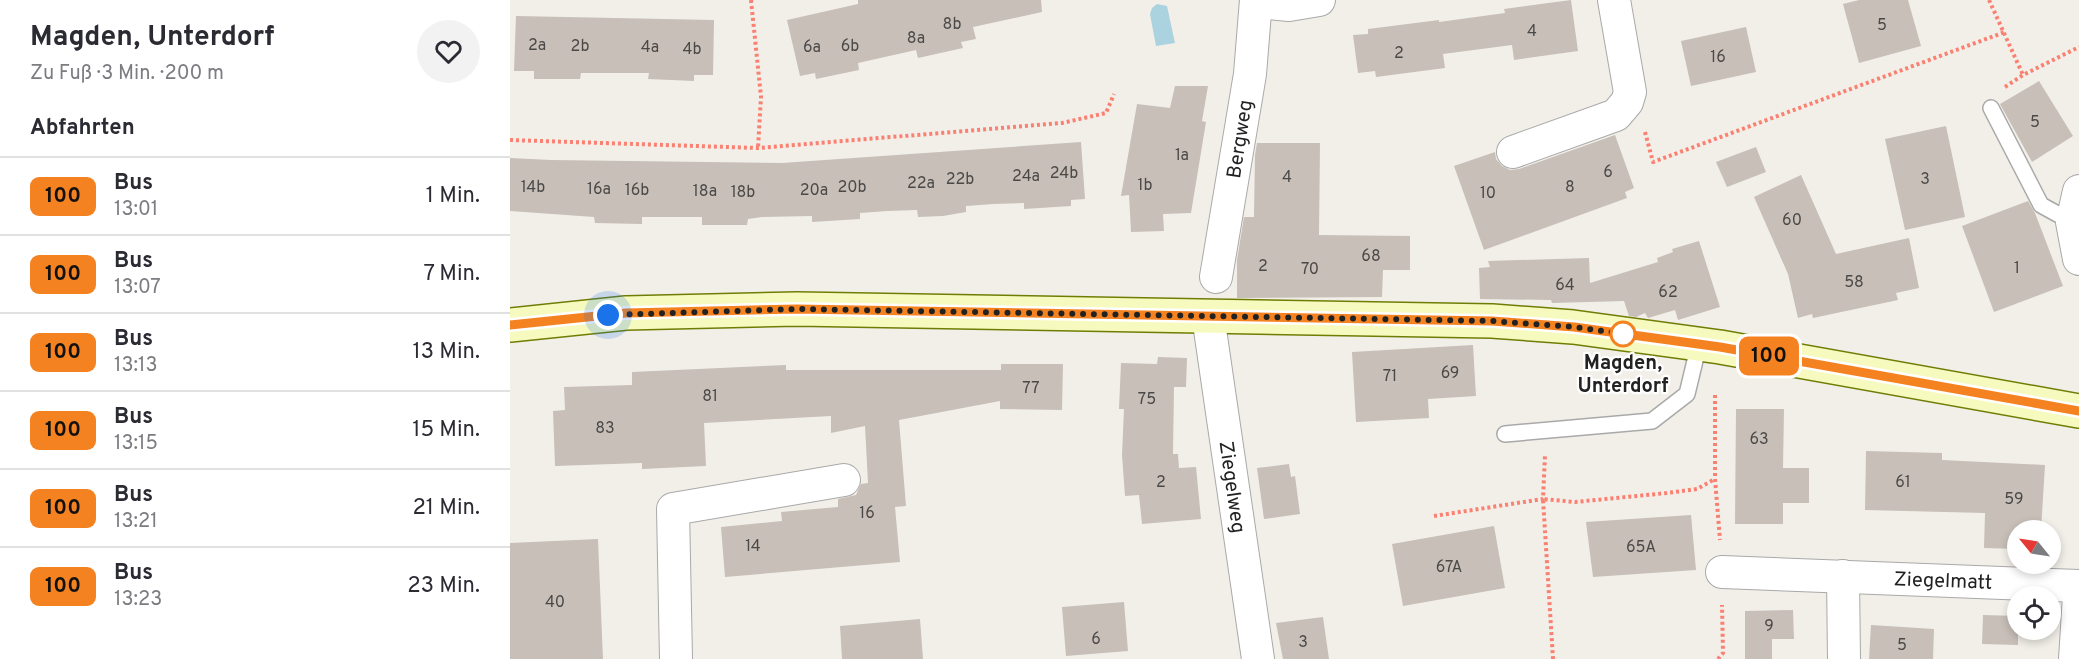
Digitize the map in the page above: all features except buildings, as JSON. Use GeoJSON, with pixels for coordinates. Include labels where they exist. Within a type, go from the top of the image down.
{"type":"FeatureCollection","features":[{"type":"Feature","properties":{"kind":"main road"},"geometry":{"type":"LineString","coordinates":[[510,325],[626,313],[797,309],[1492,321],[1574,327],[1710,345],[2079,411]]}},
{"type":"Feature","properties":{"kind":"street"},"geometry":{"type":"LineString","coordinates":[[1256,1],[1289,5],[1319,0]]}},
{"type":"Feature","properties":{"kind":"street"},"geometry":{"type":"LineString","coordinates":[[1513,152],[1616,115],[1627,102],[1630,92],[1614,0]]}},
{"type":"Feature","properties":{"kind":"street","name":"Bergweg"},"geometry":{"type":"LineString","coordinates":[[1216,278],[1250,74],[1256,1]]}},
{"type":"Feature","properties":{"kind":"street"},"geometry":{"type":"LineString","coordinates":[[2079,191],[2072,222],[2079,259]]}},
{"type":"Feature","properties":{"kind":"street","name":"Ziegelweg"},"geometry":{"type":"LineString","coordinates":[[1208,315],[1258,659]]}},
{"type":"Feature","properties":{"kind":"street"},"geometry":{"type":"LineString","coordinates":[[675,659],[674,509],[844,480]]}},
{"type":"Feature","properties":{"kind":"street","name":"Ziegelmatt"},"geometry":{"type":"LineString","coordinates":[[1722,572],[2079,586]]}},
{"type":"Feature","properties":{"kind":"street"},"geometry":{"type":"LineString","coordinates":[[1843,576],[1844,659]]}},
{"type":"Feature","properties":{"kind":"street"},"geometry":{"type":"LineString","coordinates":[[2074,659],[2079,596]]}},
{"type":"Feature","properties":{"kind":"lane"},"geometry":{"type":"LineString","coordinates":[[1990,108],[2041,205],[2072,222]]}},
{"type":"Feature","properties":{"kind":"lane"},"geometry":{"type":"LineString","coordinates":[[1505,435],[1652,421],[1687,394],[1710,345]]}},
{"type":"Feature","properties":{"kind":"path"},"geometry":{"type":"LineString","coordinates":[[751,0],[761,97],[758,148]]}},
{"type":"Feature","properties":{"kind":"path"},"geometry":{"type":"LineString","coordinates":[[1989,0],[2023,75],[2079,47]]}},
{"type":"Feature","properties":{"kind":"path"},"geometry":{"type":"LineString","coordinates":[[1645,130],[1653,162],[2005,33]]}},
{"type":"Feature","properties":{"kind":"path"},"geometry":{"type":"LineString","coordinates":[[510,140],[758,148],[1062,123],[1106,112],[1114,94]]}},
{"type":"Feature","properties":{"kind":"path"},"geometry":{"type":"LineString","coordinates":[[1434,516],[1543,499],[1575,502],[1667,494],[1698,489],[1715,479],[1715,380],[1710,345]]}},
{"type":"Feature","properties":{"kind":"path"},"geometry":{"type":"LineString","coordinates":[[1546,430],[1543,499],[1553,659]]}},
{"type":"Feature","properties":{"kind":"water"},"geometry":{"type":"Polygon","coordinates":[[[1157,4],[1167,6],[1175,43],[1156,46],[1150,14],[1152,8],[1157,4]]]}},
{"type":"Feature","properties":{"kind":"bus line","name":"100"},"geometry":{"type":"LineString","coordinates":[[510,325],[626,313],[797,309],[975,310],[1492,321],[1574,327],[1720,347],[1950,390],[2079,411]]}},
{"type":"Feature","properties":{"kind":"place","name":"Magden, Unterdorf"},"geometry":{"type":"Point","coordinates":[1623,334]}},
{"type":"Feature","properties":{"kind":"route"},"geometry":{"type":"LineString","coordinates":[[608,315],[797,309],[975,310],[1492,321],[1574,327],[1623,334]]}}]}
